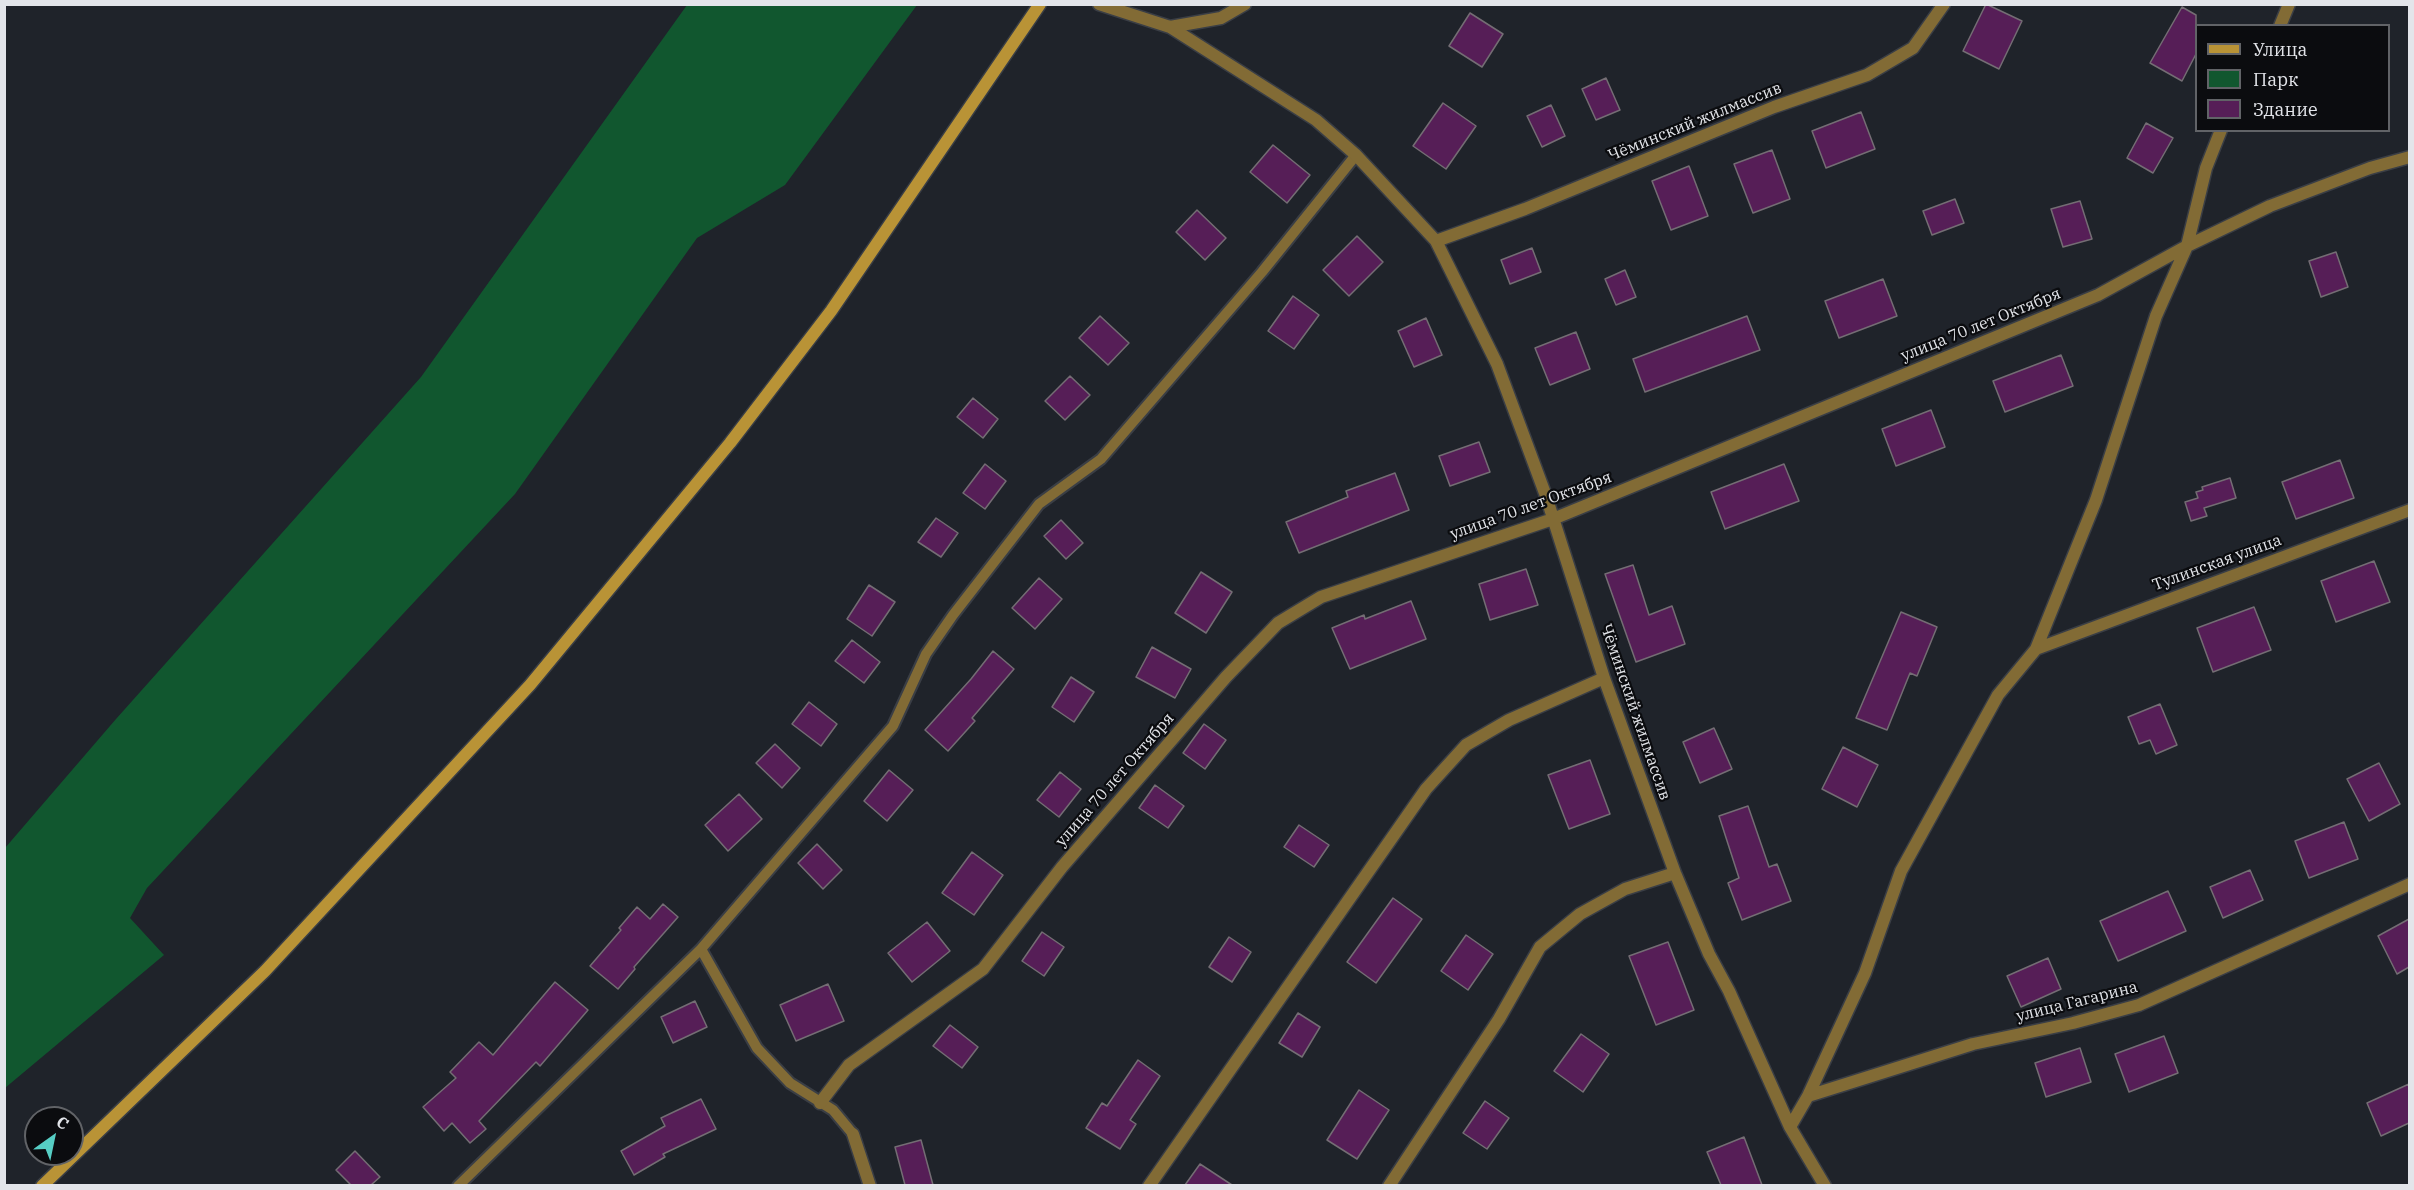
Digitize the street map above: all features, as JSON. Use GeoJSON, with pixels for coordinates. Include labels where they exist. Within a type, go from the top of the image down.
{"type":"FeatureCollection","features":[{"type":"Feature","properties":{"kind":"main road"},"geometry":{"type":"LineString","coordinates":[[42,1185],[265,971],[537,676],[730,443],[831,311],[1040,4]]}},
{"type":"Feature","properties":{"kind":"street","name":"Чёминский жилмассив"},"geometry":{"type":"LineString","coordinates":[[1099,4],[1170,27],[1316,120],[1356,154],[1436,241],[1497,364],[1553,519],[1604,678],[1675,873],[1790,1127],[1825,1185]]}},
{"type":"Feature","properties":{"kind":"street","name":"Чёминский жилмассив"},"geometry":{"type":"LineString","coordinates":[[1170,27],[1221,18],[1245,4]]}},
{"type":"Feature","properties":{"kind":"street","name":"Чёминский жилмассив"},"geometry":{"type":"LineString","coordinates":[[1436,241],[1525,209],[1774,107],[1867,75],[1913,48],[1944,4]]}},
{"type":"Feature","properties":{"kind":"street"},"geometry":{"type":"LineString","coordinates":[[2281,24],[2289,4]]}},
{"type":"Feature","properties":{"kind":"street"},"geometry":{"type":"LineString","coordinates":[[1790,1127],[1808,1096],[1865,973],[1901,872],[1998,695],[2036,649],[2096,500],[2156,316],[2187,246],[2206,168],[2220,132]]}},
{"type":"Feature","properties":{"kind":"street","name":"улица 70 лет Октября"},"geometry":{"type":"LineString","coordinates":[[820,1103],[849,1065],[983,969],[1062,867],[1226,677],[1278,622],[1321,597],[1553,519],[2098,295],[2187,246],[2270,206],[2370,168],[2409,157]]}},
{"type":"Feature","properties":{"kind":"street","name":"Тулинская улица"},"geometry":{"type":"LineString","coordinates":[[2036,649],[2409,510]]}},
{"type":"Feature","properties":{"kind":"street"},"geometry":{"type":"LineString","coordinates":[[1149,1185],[1426,789],[1466,745],[1509,720],[1604,678]]}},
{"type":"Feature","properties":{"kind":"street"},"geometry":{"type":"LineString","coordinates":[[1389,1185],[1499,1019],[1540,947],[1580,914],[1625,889],[1675,873]]}},
{"type":"Feature","properties":{"kind":"street","name":"улица Гагарина"},"geometry":{"type":"LineString","coordinates":[[1808,1096],[1973,1044],[2073,1023],[2139,1005],[2409,884]]}},
{"type":"Feature","properties":{"kind":"street"},"geometry":{"type":"LineString","coordinates":[[852,1134],[870,1185]]}},
{"type":"Feature","properties":{"kind":"lane"},"geometry":{"type":"LineString","coordinates":[[459,1185],[701,949],[893,726],[926,654],[953,615],[1039,504],[1101,459],[1262,272],[1356,154]]}},
{"type":"Feature","properties":{"kind":"lane"},"geometry":{"type":"LineString","coordinates":[[701,949],[757,1048],[790,1083],[833,1110],[852,1134]]}},
{"type":"Feature","properties":{"kind":"green space"},"geometry":{"type":"Polygon","coordinates":[[[687,5],[917,5],[785,185],[697,238],[515,494],[147,888],[130,918],[164,955],[5,1088],[5,848],[116,719],[421,377],[687,5]]]}},
{"type":"Feature","properties":{"kind":"building"},"geometry":{"type":"Polygon","coordinates":[[[1986,4],[2022,21],[1999,69],[1963,51],[1986,4]]]}},
{"type":"Feature","properties":{"kind":"building"},"geometry":{"type":"Polygon","coordinates":[[[2182,7],[2196,15],[2195,56],[2182,81],[2150,63],[2182,7]]]}},
{"type":"Feature","properties":{"kind":"building"},"geometry":{"type":"Polygon","coordinates":[[[1470,13],[1503,34],[1482,67],[1449,46],[1470,13]]]}},
{"type":"Feature","properties":{"kind":"building"},"geometry":{"type":"Polygon","coordinates":[[[1606,78],[1620,110],[1596,120],[1582,89],[1606,78]]]}},
{"type":"Feature","properties":{"kind":"building"},"geometry":{"type":"Polygon","coordinates":[[[1443,103],[1476,126],[1446,169],[1413,146],[1443,103]]]}},
{"type":"Feature","properties":{"kind":"building"},"geometry":{"type":"Polygon","coordinates":[[[1551,105],[1565,136],[1542,147],[1527,116],[1551,105]]]}},
{"type":"Feature","properties":{"kind":"building"},"geometry":{"type":"Polygon","coordinates":[[[1861,112],[1875,149],[1826,168],[1812,131],[1861,112]]]}},
{"type":"Feature","properties":{"kind":"building"},"geometry":{"type":"Polygon","coordinates":[[[2146,123],[2173,138],[2153,173],[2127,158],[2146,123]]]}},
{"type":"Feature","properties":{"kind":"building"},"geometry":{"type":"Polygon","coordinates":[[[1273,145],[1310,175],[1287,203],[1250,172],[1273,145]]]}},
{"type":"Feature","properties":{"kind":"building"},"geometry":{"type":"Polygon","coordinates":[[[1772,150],[1790,199],[1753,213],[1734,164],[1772,150]]]}},
{"type":"Feature","properties":{"kind":"building"},"geometry":{"type":"Polygon","coordinates":[[[1689,166],[1708,216],[1671,230],[1652,181],[1689,166]]]}},
{"type":"Feature","properties":{"kind":"building"},"geometry":{"type":"Polygon","coordinates":[[[1955,199],[1964,223],[1932,235],[1923,211],[1955,199]]]}},
{"type":"Feature","properties":{"kind":"building"},"geometry":{"type":"Polygon","coordinates":[[[2080,201],[2092,239],[2063,247],[2051,209],[2080,201]]]}},
{"type":"Feature","properties":{"kind":"building"},"geometry":{"type":"Polygon","coordinates":[[[1197,210],[1226,238],[1205,260],[1176,232],[1197,210]]]}},
{"type":"Feature","properties":{"kind":"building"},"geometry":{"type":"Polygon","coordinates":[[[1357,236],[1383,262],[1349,296],[1323,270],[1357,236]]]}},
{"type":"Feature","properties":{"kind":"building"},"geometry":{"type":"Polygon","coordinates":[[[1532,248],[1541,272],[1510,284],[1501,260],[1532,248]]]}},
{"type":"Feature","properties":{"kind":"building"},"geometry":{"type":"Polygon","coordinates":[[[2336,252],[2348,287],[2321,297],[2309,261],[2336,252]]]}},
{"type":"Feature","properties":{"kind":"building"},"geometry":{"type":"Polygon","coordinates":[[[1625,270],[1636,297],[1616,305],[1605,279],[1625,270]]]}},
{"type":"Feature","properties":{"kind":"building"},"geometry":{"type":"Polygon","coordinates":[[[1883,279],[1897,316],[1839,338],[1825,301],[1883,279]]]}},
{"type":"Feature","properties":{"kind":"building"},"geometry":{"type":"Polygon","coordinates":[[[1293,296],[1319,315],[1294,349],[1268,331],[1293,296]]]}},
{"type":"Feature","properties":{"kind":"building"},"geometry":{"type":"Polygon","coordinates":[[[1100,316],[1129,343],[1108,365],[1079,338],[1100,316]]]}},
{"type":"Feature","properties":{"kind":"building"},"geometry":{"type":"Polygon","coordinates":[[[1747,316],[1760,350],[1645,392],[1633,359],[1747,316]]]}},
{"type":"Feature","properties":{"kind":"building"},"geometry":{"type":"Polygon","coordinates":[[[1426,318],[1442,355],[1414,367],[1398,331],[1426,318]]]}},
{"type":"Feature","properties":{"kind":"building"},"geometry":{"type":"Polygon","coordinates":[[[1576,332],[1590,369],[1550,385],[1535,348],[1576,332]]]}},
{"type":"Feature","properties":{"kind":"building"},"geometry":{"type":"Polygon","coordinates":[[[2061,355],[2073,386],[2005,412],[1993,381],[2061,355]]]}},
{"type":"Feature","properties":{"kind":"building"},"geometry":{"type":"Polygon","coordinates":[[[1070,376],[1090,395],[1065,420],[1045,401],[1070,376]]]}},
{"type":"Feature","properties":{"kind":"building"},"geometry":{"type":"Polygon","coordinates":[[[973,398],[998,419],[983,438],[957,417],[973,398]]]}},
{"type":"Feature","properties":{"kind":"building"},"geometry":{"type":"Polygon","coordinates":[[[1931,410],[1945,447],[1896,466],[1882,429],[1931,410]]]}},
{"type":"Feature","properties":{"kind":"building"},"geometry":{"type":"Polygon","coordinates":[[[1479,442],[1490,472],[1450,486],[1439,456],[1479,442]]]}},
{"type":"Feature","properties":{"kind":"building"},"geometry":{"type":"Polygon","coordinates":[[[2340,460],[2354,498],[2296,519],[2282,482],[2340,460]]]}},
{"type":"Feature","properties":{"kind":"building"},"geometry":{"type":"Polygon","coordinates":[[[985,464],[1006,481],[985,509],[963,493],[985,464]]]}},
{"type":"Feature","properties":{"kind":"building"},"geometry":{"type":"Polygon","coordinates":[[[1784,464],[1799,501],[1725,529],[1711,492],[1784,464]]]}},
{"type":"Feature","properties":{"kind":"building"},"geometry":{"type":"Polygon","coordinates":[[[1395,473],[1409,510],[1299,553],[1286,522],[1348,497],[1346,491],[1395,473]]]}},
{"type":"Feature","properties":{"kind":"building"},"geometry":{"type":"Polygon","coordinates":[[[2230,478],[2236,498],[2204,508],[2207,516],[2191,521],[2185,502],[2198,498],[2196,492],[2203,490],[2202,487],[2230,478]]]}},
{"type":"Feature","properties":{"kind":"building"},"geometry":{"type":"Polygon","coordinates":[[[936,518],[958,533],[941,557],[918,542],[936,518]]]}},
{"type":"Feature","properties":{"kind":"building"},"geometry":{"type":"Polygon","coordinates":[[[1061,520],[1083,543],[1066,559],[1044,536],[1061,520]]]}},
{"type":"Feature","properties":{"kind":"building"},"geometry":{"type":"Polygon","coordinates":[[[2374,561],[2390,602],[2336,622],[2321,581],[2374,561]]]}},
{"type":"Feature","properties":{"kind":"building"},"geometry":{"type":"Polygon","coordinates":[[[1633,565],[1649,615],[1672,606],[1685,644],[1636,662],[1605,574],[1633,565]]]}},
{"type":"Feature","properties":{"kind":"building"},"geometry":{"type":"Polygon","coordinates":[[[1526,569],[1538,605],[1490,620],[1479,584],[1526,569]]]}},
{"type":"Feature","properties":{"kind":"building"},"geometry":{"type":"Polygon","coordinates":[[[1201,572],[1232,592],[1206,633],[1175,613],[1201,572]]]}},
{"type":"Feature","properties":{"kind":"building"},"geometry":{"type":"Polygon","coordinates":[[[1039,578],[1062,599],[1035,629],[1012,608],[1039,578]]]}},
{"type":"Feature","properties":{"kind":"building"},"geometry":{"type":"Polygon","coordinates":[[[869,585],[895,602],[872,636],[847,619],[869,585]]]}},
{"type":"Feature","properties":{"kind":"building"},"geometry":{"type":"Polygon","coordinates":[[[1411,601],[1426,639],[1350,669],[1332,628],[1364,615],[1365,619],[1411,601]]]}},
{"type":"Feature","properties":{"kind":"building"},"geometry":{"type":"Polygon","coordinates":[[[2254,607],[2271,650],[2213,672],[2197,628],[2254,607]]]}},
{"type":"Feature","properties":{"kind":"building"},"geometry":{"type":"Polygon","coordinates":[[[1901,612],[1937,627],[1917,676],[1910,673],[1887,730],[1856,718],[1901,612]]]}},
{"type":"Feature","properties":{"kind":"building"},"geometry":{"type":"Polygon","coordinates":[[[852,640],[880,662],[864,683],[835,661],[852,640]]]}},
{"type":"Feature","properties":{"kind":"building"},"geometry":{"type":"Polygon","coordinates":[[[1152,647],[1191,669],[1175,698],[1136,677],[1152,647]]]}},
{"type":"Feature","properties":{"kind":"building"},"geometry":{"type":"Polygon","coordinates":[[[993,651],[1014,669],[972,718],[975,721],[948,751],[925,730],[993,651]]]}},
{"type":"Feature","properties":{"kind":"building"},"geometry":{"type":"Polygon","coordinates":[[[1071,677],[1094,692],[1074,722],[1052,707],[1071,677]]]}},
{"type":"Feature","properties":{"kind":"building"},"geometry":{"type":"Polygon","coordinates":[[[809,702],[837,724],[821,746],[792,724],[809,702]]]}},
{"type":"Feature","properties":{"kind":"building"},"geometry":{"type":"Polygon","coordinates":[[[2160,704],[2177,745],[2156,754],[2150,740],[2139,744],[2128,717],[2160,704]]]}},
{"type":"Feature","properties":{"kind":"building"},"geometry":{"type":"Polygon","coordinates":[[[1204,724],[1226,740],[1205,769],[1183,753],[1204,724]]]}},
{"type":"Feature","properties":{"kind":"building"},"geometry":{"type":"Polygon","coordinates":[[[1714,728],[1732,769],[1700,783],[1683,742],[1714,728]]]}},
{"type":"Feature","properties":{"kind":"building"},"geometry":{"type":"Polygon","coordinates":[[[775,744],[800,768],[782,788],[756,763],[775,744]]]}},
{"type":"Feature","properties":{"kind":"building"},"geometry":{"type":"Polygon","coordinates":[[[1843,747],[1878,765],[1857,807],[1822,789],[1843,747]]]}},
{"type":"Feature","properties":{"kind":"building"},"geometry":{"type":"Polygon","coordinates":[[[1590,760],[1610,814],[1569,829],[1548,775],[1590,760]]]}},
{"type":"Feature","properties":{"kind":"building"},"geometry":{"type":"Polygon","coordinates":[[[2379,763],[2400,804],[2369,821],[2347,779],[2379,763]]]}},
{"type":"Feature","properties":{"kind":"building"},"geometry":{"type":"Polygon","coordinates":[[[889,770],[913,790],[887,821],[864,801],[889,770]]]}},
{"type":"Feature","properties":{"kind":"building"},"geometry":{"type":"Polygon","coordinates":[[[1060,772],[1081,789],[1059,817],[1037,800],[1060,772]]]}},
{"type":"Feature","properties":{"kind":"building"},"geometry":{"type":"Polygon","coordinates":[[[1155,785],[1184,806],[1168,828],[1139,808],[1155,785]]]}},
{"type":"Feature","properties":{"kind":"building"},"geometry":{"type":"Polygon","coordinates":[[[739,794],[762,819],[728,851],[705,825],[739,794]]]}},
{"type":"Feature","properties":{"kind":"building"},"geometry":{"type":"Polygon","coordinates":[[[1748,806],[1769,867],[1777,864],[1791,901],[1742,920],[1728,883],[1739,878],[1719,816],[1748,806]]]}},
{"type":"Feature","properties":{"kind":"building"},"geometry":{"type":"Polygon","coordinates":[[[2344,822],[2358,859],[2309,878],[2295,841],[2344,822]]]}},
{"type":"Feature","properties":{"kind":"building"},"geometry":{"type":"Polygon","coordinates":[[[1299,825],[1329,845],[1314,867],[1284,847],[1299,825]]]}},
{"type":"Feature","properties":{"kind":"building"},"geometry":{"type":"Polygon","coordinates":[[[817,844],[842,870],[823,889],[798,863],[817,844]]]}},
{"type":"Feature","properties":{"kind":"building"},"geometry":{"type":"Polygon","coordinates":[[[972,852],[1003,875],[974,915],[942,893],[972,852]]]}},
{"type":"Feature","properties":{"kind":"building"},"geometry":{"type":"Polygon","coordinates":[[[2250,870],[2263,900],[2223,918],[2210,887],[2250,870]]]}},
{"type":"Feature","properties":{"kind":"building"},"geometry":{"type":"Polygon","coordinates":[[[2168,891],[2186,931],[2118,961],[2100,921],[2168,891]]]}},
{"type":"Feature","properties":{"kind":"building"},"geometry":{"type":"Polygon","coordinates":[[[1393,898],[1422,919],[1376,983],[1347,962],[1393,898]]]}},
{"type":"Feature","properties":{"kind":"building"},"geometry":{"type":"Polygon","coordinates":[[[663,904],[678,917],[618,989],[590,966],[621,930],[619,928],[637,907],[650,919],[663,904]]]}},
{"type":"Feature","properties":{"kind":"building"},"geometry":{"type":"Polygon","coordinates":[[[2409,919],[2409,967],[2397,974],[2378,936],[2409,919]]]}},
{"type":"Feature","properties":{"kind":"building"},"geometry":{"type":"Polygon","coordinates":[[[927,922],[950,951],[912,982],[888,953],[927,922]]]}},
{"type":"Feature","properties":{"kind":"building"},"geometry":{"type":"Polygon","coordinates":[[[1042,932],[1064,947],[1044,976],[1022,961],[1042,932]]]}},
{"type":"Feature","properties":{"kind":"building"},"geometry":{"type":"Polygon","coordinates":[[[1466,935],[1493,954],[1468,990],[1441,971],[1466,935]]]}},
{"type":"Feature","properties":{"kind":"building"},"geometry":{"type":"Polygon","coordinates":[[[1229,937],[1251,952],[1232,982],[1209,967],[1229,937]]]}},
{"type":"Feature","properties":{"kind":"building"},"geometry":{"type":"Polygon","coordinates":[[[1668,942],[1694,1010],[1656,1025],[1629,956],[1668,942]]]}},
{"type":"Feature","properties":{"kind":"building"},"geometry":{"type":"Polygon","coordinates":[[[2048,958],[2061,989],[2021,1007],[2007,976],[2048,958]]]}},
{"type":"Feature","properties":{"kind":"building"},"geometry":{"type":"Polygon","coordinates":[[[555,982],[588,1010],[540,1066],[536,1062],[479,1121],[486,1129],[470,1143],[452,1123],[444,1131],[423,1107],[456,1078],[450,1072],[479,1042],[493,1055],[555,982]]]}},
{"type":"Feature","properties":{"kind":"building"},"geometry":{"type":"Polygon","coordinates":[[[828,984],[844,1021],[796,1041],[780,1005],[828,984]]]}},
{"type":"Feature","properties":{"kind":"building"},"geometry":{"type":"Polygon","coordinates":[[[695,1001],[707,1027],[673,1043],[661,1017],[695,1001]]]}},
{"type":"Feature","properties":{"kind":"building"},"geometry":{"type":"Polygon","coordinates":[[[1298,1013],[1320,1027],[1302,1057],[1279,1043],[1298,1013]]]}},
{"type":"Feature","properties":{"kind":"building"},"geometry":{"type":"Polygon","coordinates":[[[950,1025],[978,1047],[962,1068],[933,1046],[950,1025]]]}},
{"type":"Feature","properties":{"kind":"building"},"geometry":{"type":"Polygon","coordinates":[[[1581,1034],[1609,1054],[1583,1092],[1554,1071],[1581,1034]]]}},
{"type":"Feature","properties":{"kind":"building"},"geometry":{"type":"Polygon","coordinates":[[[2164,1036],[2178,1073],[2129,1092],[2115,1054],[2164,1036]]]}},
{"type":"Feature","properties":{"kind":"building"},"geometry":{"type":"Polygon","coordinates":[[[2080,1048],[2091,1082],[2046,1097],[2035,1063],[2080,1048]]]}},
{"type":"Feature","properties":{"kind":"building"},"geometry":{"type":"Polygon","coordinates":[[[1138,1060],[1160,1076],[1130,1120],[1136,1124],[1120,1149],[1086,1128],[1102,1103],[1107,1106],[1138,1060]]]}},
{"type":"Feature","properties":{"kind":"building"},"geometry":{"type":"Polygon","coordinates":[[[2409,1084],[2409,1123],[2381,1136],[2367,1103],[2409,1084]]]}},
{"type":"Feature","properties":{"kind":"building"},"geometry":{"type":"Polygon","coordinates":[[[1359,1090],[1389,1110],[1357,1159],[1327,1140],[1359,1090]]]}},
{"type":"Feature","properties":{"kind":"building"},"geometry":{"type":"Polygon","coordinates":[[[701,1099],[716,1129],[663,1154],[665,1157],[634,1175],[621,1151],[665,1126],[661,1118],[701,1099]]]}},
{"type":"Feature","properties":{"kind":"building"},"geometry":{"type":"Polygon","coordinates":[[[1485,1101],[1509,1118],[1487,1149],[1463,1133],[1485,1101]]]}},
{"type":"Feature","properties":{"kind":"building"},"geometry":{"type":"Polygon","coordinates":[[[1744,1137],[1762,1185],[1721,1185],[1707,1152],[1744,1137]]]}},
{"type":"Feature","properties":{"kind":"building"},"geometry":{"type":"Polygon","coordinates":[[[921,1140],[933,1185],[905,1185],[895,1147],[921,1140]]]}},
{"type":"Feature","properties":{"kind":"building"},"geometry":{"type":"Polygon","coordinates":[[[355,1151],[380,1177],[371,1185],[351,1185],[336,1170],[355,1151]]]}},
{"type":"Feature","properties":{"kind":"building"},"geometry":{"type":"Polygon","coordinates":[[[1200,1164],[1232,1185],[1185,1185],[1200,1164]]]}}]}
